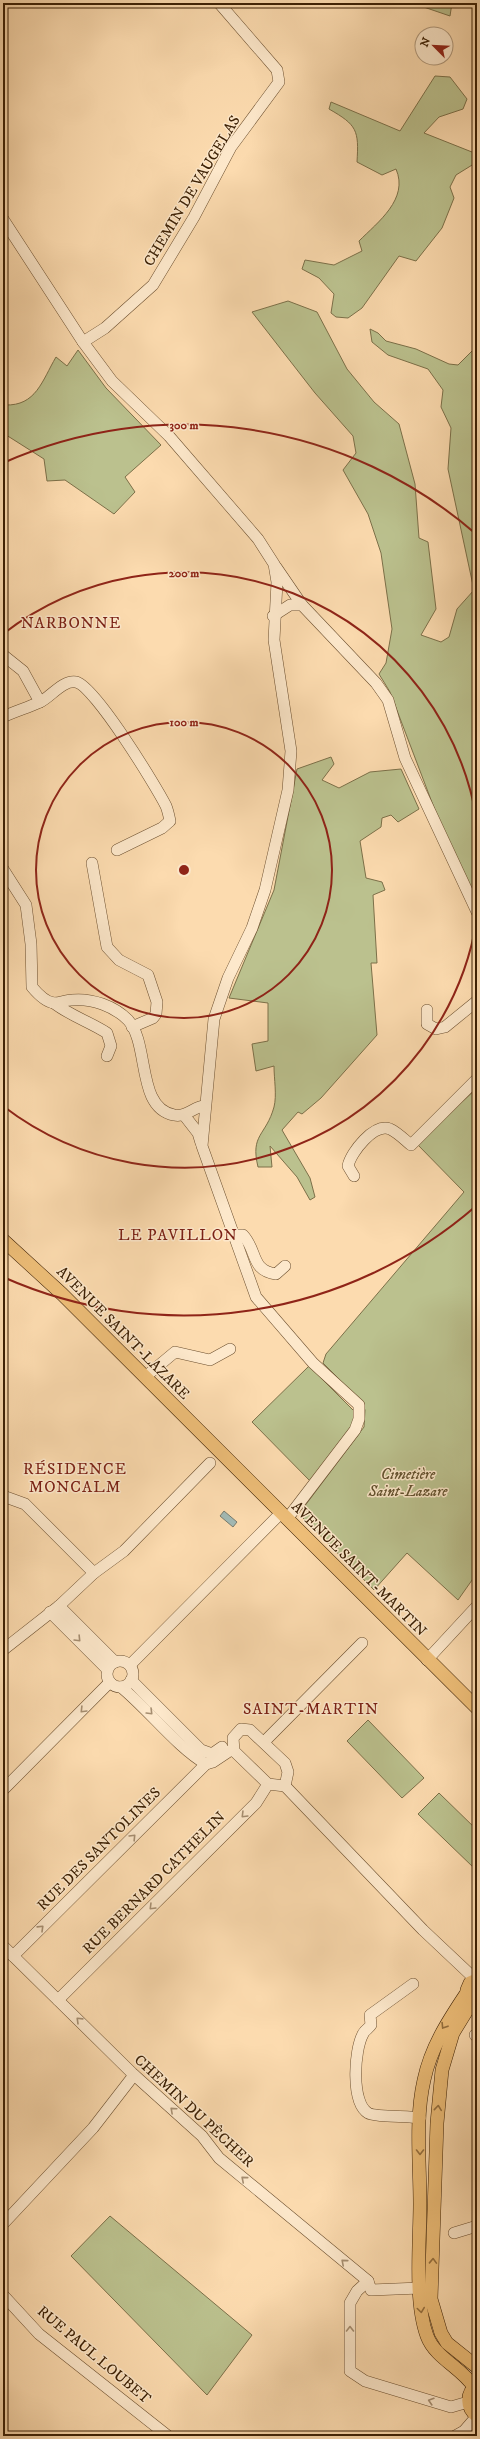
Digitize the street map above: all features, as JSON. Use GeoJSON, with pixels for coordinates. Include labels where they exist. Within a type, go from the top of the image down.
{"type":"FeatureCollection","features":[{"type":"Feature","properties":{"kind":"main road","name":"AVENUE SAINT-LAZARE"},"geometry":{"type":"LineString","coordinates":[[3,1240],[62,1294],[219,1452]]}},
{"type":"Feature","properties":{"kind":"main road","name":"AVENUE SAINT-MARTIN"},"geometry":{"type":"LineString","coordinates":[[219,1452],[477,1708]]}},
{"type":"Feature","properties":{"kind":"main road"},"geometry":{"type":"LineString","coordinates":[[473,1991],[441,2031],[426,2070],[420,2118],[420,2288],[424,2326],[428,2338],[438,2352],[475,2386],[469,2394],[468,2402],[471,2410],[477,2416]]}},
{"type":"Feature","properties":{"kind":"main road"},"geometry":{"type":"LineString","coordinates":[[473,1991],[453,2033],[442,2070],[437,2116],[431,2299],[441,2333],[447,2343],[477,2367]]}},
{"type":"Feature","properties":{"kind":"street","name":"CHEMIN DE VAUGELAS"},"geometry":{"type":"LineString","coordinates":[[83,342],[105,328],[152,285],[194,217],[232,147],[279,82],[277,70],[219,3]]}},
{"type":"Feature","properties":{"kind":"street"},"geometry":{"type":"LineString","coordinates":[[3,219],[83,342],[112,381],[168,436],[258,539],[302,605],[376,683],[388,700],[405,758],[477,912]]}},
{"type":"Feature","properties":{"kind":"street"},"geometry":{"type":"LineString","coordinates":[[202,1146],[214,1019],[228,978],[252,928],[265,890],[288,790],[291,751],[274,640],[274,616],[277,582],[274,564]]}},
{"type":"Feature","properties":{"kind":"street"},"geometry":{"type":"LineString","coordinates":[[274,616],[290,605],[302,605]]}},
{"type":"Feature","properties":{"kind":"street"},"geometry":{"type":"LineString","coordinates":[[3,655],[23,671],[40,702]]}},
{"type":"Feature","properties":{"kind":"street"},"geometry":{"type":"LineString","coordinates":[[3,717],[20,708],[40,702],[66,683],[75,682],[84,685],[106,712],[167,807],[170,821],[162,828],[117,850]]}},
{"type":"Feature","properties":{"kind":"street"},"geometry":{"type":"LineString","coordinates":[[92,862],[107,947],[119,960],[148,975],[154,990],[156,1014],[153,1018],[132,1027]]}},
{"type":"Feature","properties":{"kind":"street"},"geometry":{"type":"LineString","coordinates":[[3,869],[26,906],[31,944],[32,987],[40,996],[54,1003],[63,1011],[92,1023],[107,1033],[111,1046],[107,1056]]}},
{"type":"Feature","properties":{"kind":"street"},"geometry":{"type":"LineString","coordinates":[[54,1003],[73,1000],[96,1002],[127,1020],[132,1027],[140,1045],[150,1094],[155,1102],[174,1115],[184,1115],[200,1106],[206,1106]]}},
{"type":"Feature","properties":{"kind":"street"},"geometry":{"type":"LineString","coordinates":[[427,1010],[427,1024],[436,1029],[445,1027],[477,1001]]}},
{"type":"Feature","properties":{"kind":"street"},"geometry":{"type":"LineString","coordinates":[[354,1176],[348,1166],[349,1158],[370,1135],[380,1129],[390,1129],[411,1144],[477,1079]]}},
{"type":"Feature","properties":{"kind":"street"},"geometry":{"type":"LineString","coordinates":[[130,1665],[284,1516],[355,1430],[359,1419],[359,1406],[313,1363],[256,1297],[232,1235],[198,1133],[184,1115]]}},
{"type":"Feature","properties":{"kind":"street"},"geometry":{"type":"LineString","coordinates":[[232,1235],[243,1236],[250,1243],[255,1260],[265,1272],[276,1274],[285,1266]]}},
{"type":"Feature","properties":{"kind":"street"},"geometry":{"type":"LineString","coordinates":[[145,1377],[175,1352],[210,1360],[230,1348]]}},
{"type":"Feature","properties":{"kind":"street"},"geometry":{"type":"LineString","coordinates":[[3,1650],[54,1609],[94,1573],[124,1551],[210,1463]]}},
{"type":"Feature","properties":{"kind":"street"},"geometry":{"type":"LineString","coordinates":[[3,1496],[25,1504],[94,1573]]}},
{"type":"Feature","properties":{"kind":"street"},"geometry":{"type":"LineString","coordinates":[[427,1660],[477,1606]]}},
{"type":"Feature","properties":{"kind":"street"},"geometry":{"type":"LineString","coordinates":[[54,1609],[111,1666]]}},
{"type":"Feature","properties":{"kind":"street"},"geometry":{"type":"LineString","coordinates":[[264,1741],[362,1643]]}},
{"type":"Feature","properties":{"kind":"street"},"geometry":{"type":"LineString","coordinates":[[121,1687],[131,1680],[133,1672],[130,1665],[124,1661],[111,1666],[107,1676],[110,1682],[121,1687],[140,1702],[192,1755],[206,1764]]}},
{"type":"Feature","properties":{"kind":"street"},"geometry":{"type":"LineString","coordinates":[[131,1680],[196,1746],[208,1754],[216,1752],[241,1730],[250,1730],[264,1741],[287,1767],[285,1786]]}},
{"type":"Feature","properties":{"kind":"street"},"geometry":{"type":"LineString","coordinates":[[3,1790],[110,1682]]}},
{"type":"Feature","properties":{"kind":"street"},"geometry":{"type":"LineString","coordinates":[[233,1738],[234,1751],[268,1784],[285,1786],[459,1965],[473,1991]]}},
{"type":"Feature","properties":{"kind":"street","name":"RUE DES SANTOLINES"},"geometry":{"type":"LineString","coordinates":[[13,1956],[206,1764],[213,1762],[231,1750],[234,1751]]}},
{"type":"Feature","properties":{"kind":"street","name":"RUE BERNARD CATHELIN"},"geometry":{"type":"LineString","coordinates":[[58,2000],[256,1803],[268,1784]]}},
{"type":"Feature","properties":{"kind":"street","name":"CHEMIN DU PÊCHER"},"geometry":{"type":"LineString","coordinates":[[3,1946],[134,2075],[202,2136],[219,2158],[369,2285]]}},
{"type":"Feature","properties":{"kind":"street"},"geometry":{"type":"LineString","coordinates":[[413,1984],[370,2015],[371,2025],[363,2034],[359,2046],[356,2087],[361,2107],[370,2115],[420,2118]]}},
{"type":"Feature","properties":{"kind":"street"},"geometry":{"type":"LineString","coordinates":[[3,2224],[93,2128],[134,2075]]}},
{"type":"Feature","properties":{"kind":"street"},"geometry":{"type":"LineString","coordinates":[[454,2233],[477,2226]]}},
{"type":"Feature","properties":{"kind":"street"},"geometry":{"type":"LineString","coordinates":[[420,2288],[369,2285],[357,2291],[350,2304],[350,2371],[365,2381],[451,2408],[468,2402]]}},
{"type":"Feature","properties":{"kind":"street","name":"RUE PAUL LOUBET"},"geometry":{"type":"LineString","coordinates":[[3,2295],[39,2334],[168,2436]]}},
{"type":"Feature","properties":{"kind":"street"},"geometry":{"type":"LineString","coordinates":[[455,2436],[464,2431],[477,2416]]}},
{"type":"Feature","properties":{"kind":"green space"},"geometry":{"type":"Polygon","coordinates":[[[412,3],[452,3],[450,16],[412,3]]]}},
{"type":"Feature","properties":{"kind":"green space"},"geometry":{"type":"Polygon","coordinates":[[[435,76],[450,77],[467,99],[463,109],[439,117],[424,133],[477,154],[477,162],[456,175],[450,187],[454,198],[442,228],[416,261],[399,256],[362,308],[348,318],[336,317],[331,313],[334,294],[319,278],[302,269],[305,260],[334,265],[362,251],[359,241],[390,209],[395,200],[399,180],[396,169],[382,175],[357,162],[357,142],[354,130],[351,124],[329,109],[331,102],[400,131],[435,76]]]}},
{"type":"Feature","properties":{"kind":"green space"},"geometry":{"type":"Polygon","coordinates":[[[288,301],[317,312],[347,369],[374,402],[399,424],[415,484],[419,538],[428,542],[436,609],[421,635],[441,642],[449,637],[457,609],[474,590],[448,469],[451,428],[441,407],[443,390],[428,369],[388,355],[372,342],[370,329],[378,333],[386,341],[416,349],[449,364],[458,365],[473,350],[475,356],[476,375],[473,402],[474,439],[477,440],[477,899],[444,834],[390,692],[379,674],[386,663],[392,629],[381,553],[368,514],[343,470],[356,453],[353,436],[315,393],[252,312],[288,301]]]}},
{"type":"Feature","properties":{"kind":"green space"},"geometry":{"type":"Polygon","coordinates":[[[78,350],[106,388],[161,445],[125,477],[135,492],[114,514],[65,480],[47,481],[44,459],[3,433],[3,402],[5,405],[16,404],[31,397],[42,383],[56,357],[67,366],[78,350]]]}},
{"type":"Feature","properties":{"kind":"green space"},"geometry":{"type":"Polygon","coordinates":[[[331,757],[334,764],[322,780],[339,788],[370,772],[401,769],[419,809],[398,822],[391,815],[382,818],[381,827],[360,841],[366,878],[382,882],[385,890],[373,895],[377,963],[371,963],[377,1035],[321,1098],[302,1114],[298,1112],[282,1130],[310,1178],[315,1197],[310,1200],[297,1177],[270,1146],[272,1167],[258,1167],[256,1156],[257,1141],[271,1117],[274,1107],[274,1066],[256,1071],[252,1044],[268,1041],[268,1003],[229,998],[274,890],[297,769],[331,757]]]}},
{"type":"Feature","properties":{"kind":"green space","name":"Cimetière Saint-Lazare"},"geometry":{"type":"Polygon","coordinates":[[[477,1088],[477,1573],[458,1600],[407,1553],[374,1590],[301,1516],[304,1507],[364,1427],[365,1410],[361,1401],[323,1363],[326,1354],[464,1192],[417,1144],[477,1088]]]}},
{"type":"Feature","properties":{"kind":"green space"},"geometry":{"type":"Polygon","coordinates":[[[309,1366],[356,1413],[354,1423],[311,1482],[252,1422],[309,1366]]]}},
{"type":"Feature","properties":{"kind":"green space"},"geometry":{"type":"Polygon","coordinates":[[[368,1720],[424,1778],[402,1798],[347,1741],[368,1720]]]}},
{"type":"Feature","properties":{"kind":"green space"},"geometry":{"type":"Polygon","coordinates":[[[439,1793],[477,1830],[477,1865],[474,1868],[418,1814],[439,1793]]]}},
{"type":"Feature","properties":{"kind":"green space"},"geometry":{"type":"Polygon","coordinates":[[[110,2216],[252,2335],[207,2395],[71,2256],[110,2216]]]}},
{"type":"Feature","properties":{"kind":"water"},"geometry":{"type":"Polygon","coordinates":[[[224,1511],[237,1522],[233,1527],[220,1516],[224,1511]]]}},
{"type":"Feature","properties":{"kind":"district","name":"NARBONNE"},"geometry":{"type":"Point","coordinates":[71,623]}},
{"type":"Feature","properties":{"kind":"district","name":"LE PAVILLON"},"geometry":{"type":"Point","coordinates":[178,1235]}},
{"type":"Feature","properties":{"kind":"district","name":"RÉSIDENCE MONCALM"},"geometry":{"type":"Point","coordinates":[75,1478]}},
{"type":"Feature","properties":{"kind":"district","name":"SAINT-MARTIN"},"geometry":{"type":"Point","coordinates":[311,1709]}}]}
